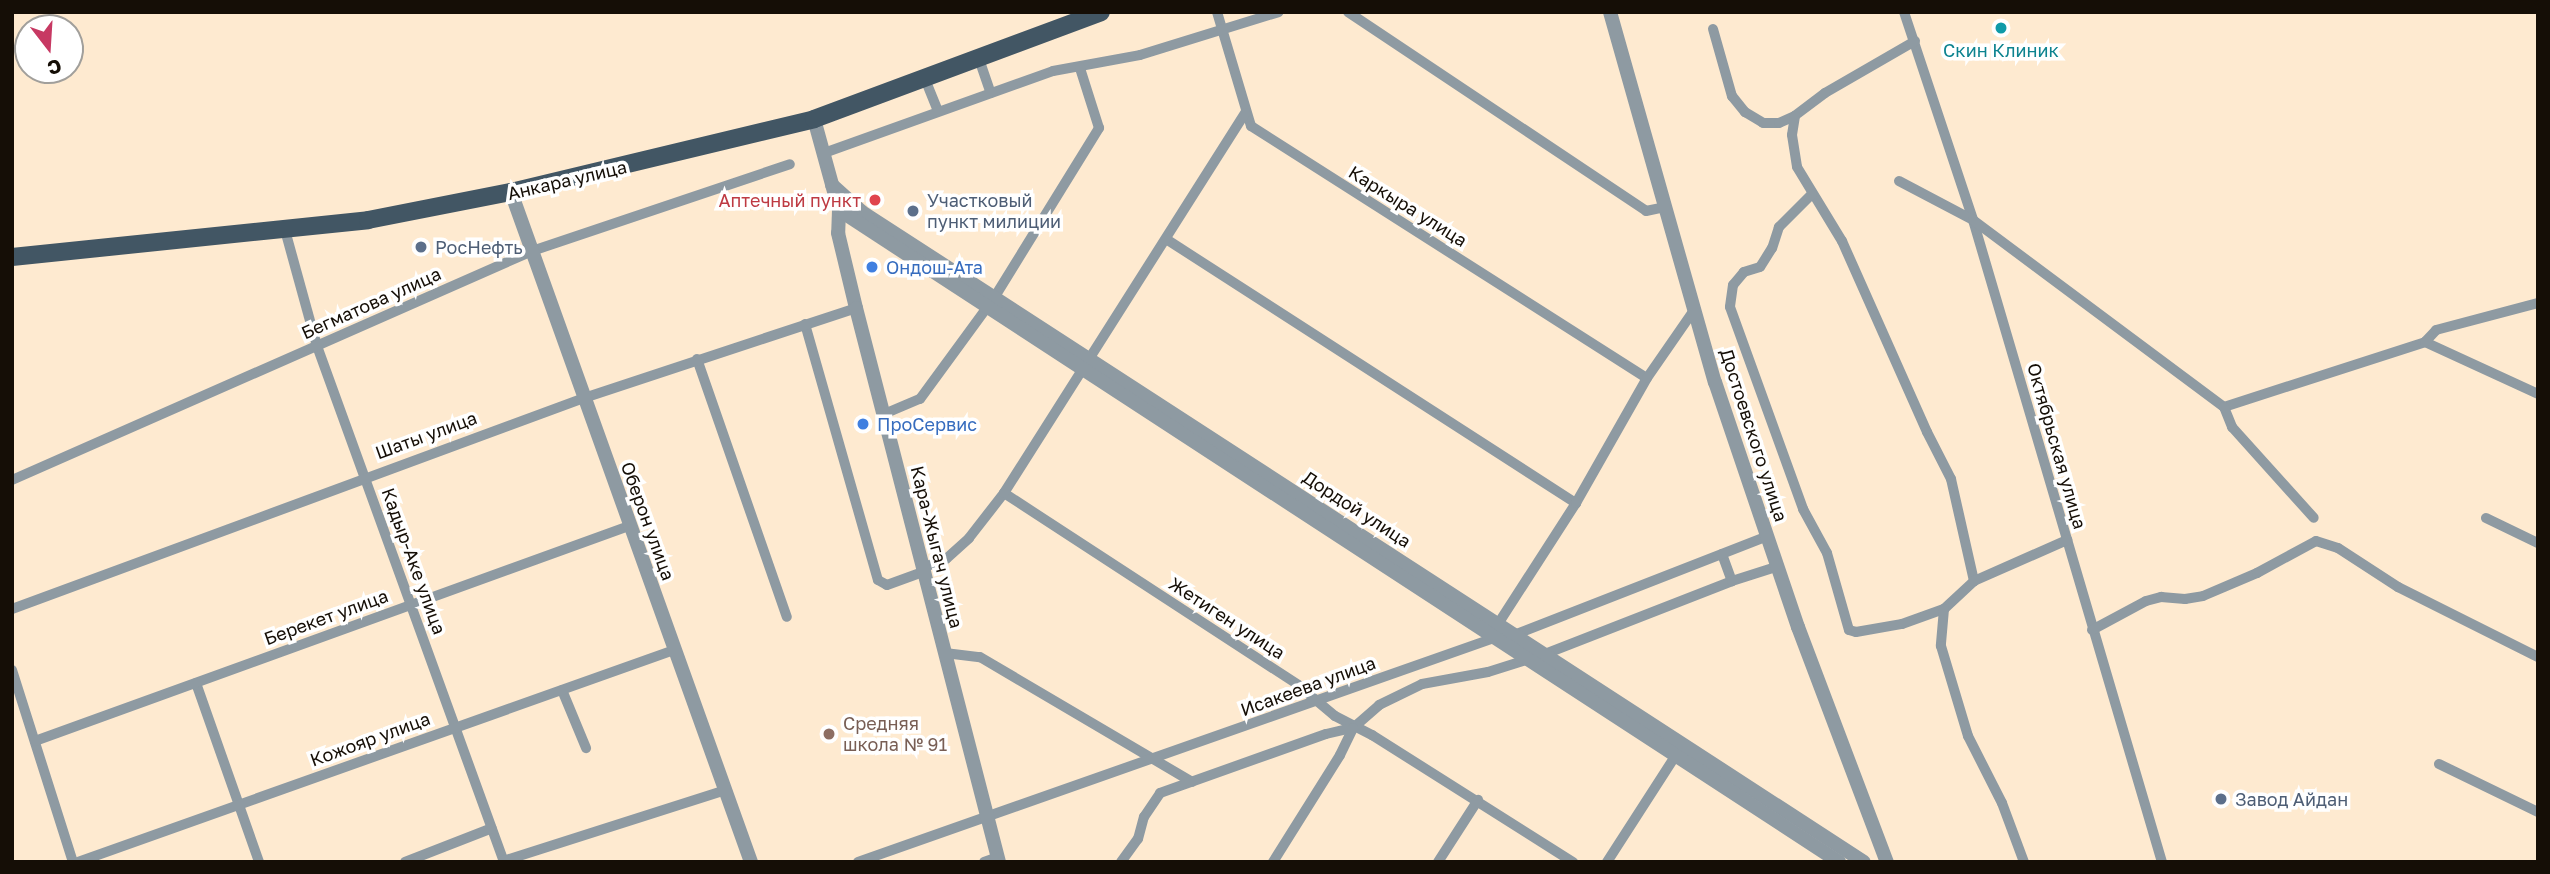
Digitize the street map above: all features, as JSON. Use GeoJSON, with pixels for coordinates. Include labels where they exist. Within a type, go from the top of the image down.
{"type":"FeatureCollection","features":[{"type":"Feature","properties":{"kind":"main road","name":"Анкара улица"},"geometry":{"type":"LineString","coordinates":[[12,257],[379,219],[511,192],[814,119],[1101,12]]}},
{"type":"Feature","properties":{"kind":"street","name":"Каркыра улица"},"geometry":{"type":"LineString","coordinates":[[1217,12],[1251,126],[1647,378]]}},
{"type":"Feature","properties":{"kind":"street"},"geometry":{"type":"LineString","coordinates":[[824,153],[1053,71],[1080,68],[1223,31],[1279,12]]}},
{"type":"Feature","properties":{"kind":"street"},"geometry":{"type":"LineString","coordinates":[[1348,12],[1646,211],[1665,206]]}},
{"type":"Feature","properties":{"kind":"street","name":"Достоевского улица"},"geometry":{"type":"LineString","coordinates":[[1610,12],[1694,310],[1766,537],[1887,862]]}},
{"type":"Feature","properties":{"kind":"street","name":"Октябрьская улица"},"geometry":{"type":"LineString","coordinates":[[1905,12],[1973,220],[2162,862]]}},
{"type":"Feature","properties":{"kind":"street"},"geometry":{"type":"LineString","coordinates":[[1713,29],[1731,96],[1745,113],[1763,123],[1779,123],[1795,116],[1825,93],[1915,41]]}},
{"type":"Feature","properties":{"kind":"street"},"geometry":{"type":"LineString","coordinates":[[979,59],[991,93]]}},
{"type":"Feature","properties":{"kind":"street"},"geometry":{"type":"LineString","coordinates":[[884,414],[920,399],[990,303],[1099,128],[1080,68]]}},
{"type":"Feature","properties":{"kind":"street"},"geometry":{"type":"LineString","coordinates":[[925,79],[938,112]]}},
{"type":"Feature","properties":{"kind":"street"},"geometry":{"type":"LineString","coordinates":[[805,324],[877,580],[887,585],[946,559],[970,538],[1004,493],[1245,113]]}},
{"type":"Feature","properties":{"kind":"street"},"geometry":{"type":"LineString","coordinates":[[1795,116],[1792,135],[1797,167],[1842,241],[1927,432],[1951,479],[1974,581]]}},
{"type":"Feature","properties":{"kind":"street","name":"Кара-Жыгач улица"},"geometry":{"type":"LineString","coordinates":[[814,119],[839,210],[846,224],[856,308],[987,814],[994,860]]}},
{"type":"Feature","properties":{"kind":"street","name":"Бегматова улица"},"geometry":{"type":"LineString","coordinates":[[12,480],[532,251],[790,164]]}},
{"type":"Feature","properties":{"kind":"street"},"geometry":{"type":"LineString","coordinates":[[1899,181],[1973,220],[2224,407],[2232,427],[2314,518]]}},
{"type":"Feature","properties":{"kind":"street","name":"Дордой улица"},"geometry":{"type":"LineString","coordinates":[[832,185],[862,212],[990,303],[1496,631],[1528,659],[1864,862]]}},
{"type":"Feature","properties":{"kind":"street","name":"Оберон улица"},"geometry":{"type":"LineString","coordinates":[[511,192],[751,862]]}},
{"type":"Feature","properties":{"kind":"street"},"geometry":{"type":"LineString","coordinates":[[1812,194],[1779,227],[1772,248],[1759,267],[1744,272],[1733,285],[1730,307],[1803,509],[1827,553],[1849,630],[1856,632],[1902,624],[1944,609],[1974,581],[2067,540]]}},
{"type":"Feature","properties":{"kind":"street","name":"Дордой улица"},"geometry":{"type":"LineString","coordinates":[[846,224],[990,303]]}},
{"type":"Feature","properties":{"kind":"street","name":"Кадыр-Аке улица"},"geometry":{"type":"LineString","coordinates":[[285,230],[317,346],[504,861]]}},
{"type":"Feature","properties":{"kind":"street"},"geometry":{"type":"LineString","coordinates":[[1166,239],[1576,503]]}},
{"type":"Feature","properties":{"kind":"street"},"geometry":{"type":"LineString","coordinates":[[2224,407],[2425,342],[2436,331],[2538,303]]}},
{"type":"Feature","properties":{"kind":"street","name":"Шаты улица"},"geometry":{"type":"LineString","coordinates":[[12,608],[584,397],[856,308]]}},
{"type":"Feature","properties":{"kind":"street"},"geometry":{"type":"LineString","coordinates":[[1496,631],[1576,503],[1647,378],[1694,310]]}},
{"type":"Feature","properties":{"kind":"street"},"geometry":{"type":"LineString","coordinates":[[2425,342],[2538,394]]}},
{"type":"Feature","properties":{"kind":"street"},"geometry":{"type":"LineString","coordinates":[[697,359],[787,617]]}},
{"type":"Feature","properties":{"kind":"street","name":"Жетиген улица"},"geometry":{"type":"LineString","coordinates":[[1004,493],[1298,685],[1353,728],[1372,735],[1573,862]]}},
{"type":"Feature","properties":{"kind":"street"},"geometry":{"type":"LineString","coordinates":[[2486,518],[2538,543]]}},
{"type":"Feature","properties":{"kind":"street","name":"Берекет улица"},"geometry":{"type":"LineString","coordinates":[[35,741],[629,526]]}},
{"type":"Feature","properties":{"kind":"street"},"geometry":{"type":"LineString","coordinates":[[1514,635],[1766,537]]}},
{"type":"Feature","properties":{"kind":"street"},"geometry":{"type":"LineString","coordinates":[[2092,630],[2146,601],[2161,597],[2185,599],[2203,596],[2257,573],[2316,541],[2339,548],[2398,587],[2538,657]]}},
{"type":"Feature","properties":{"kind":"street"},"geometry":{"type":"LineString","coordinates":[[1722,554],[1732,581]]}},
{"type":"Feature","properties":{"kind":"street"},"geometry":{"type":"LineString","coordinates":[[1273,862],[1340,755],[1353,728],[1379,705],[1422,684],[1488,672],[1545,654],[1732,581],[1776,567]]}},
{"type":"Feature","properties":{"kind":"street"},"geometry":{"type":"LineString","coordinates":[[1944,609],[1941,646],[1968,736],[2002,803],[2024,862]]}},
{"type":"Feature","properties":{"kind":"street","name":"Дордой улица"},"geometry":{"type":"LineString","coordinates":[[1496,631],[1514,635],[1545,654],[1839,862]]}},
{"type":"Feature","properties":{"kind":"street","name":"Исакеева улица"},"geometry":{"type":"LineString","coordinates":[[858,862],[870,860],[987,814],[1318,702],[1496,631]]}},
{"type":"Feature","properties":{"kind":"street","name":"Кожояр улица"},"geometry":{"type":"LineString","coordinates":[[78,862],[674,650]]}},
{"type":"Feature","properties":{"kind":"street"},"geometry":{"type":"LineString","coordinates":[[945,653],[980,657],[1192,782]]}},
{"type":"Feature","properties":{"kind":"street"},"geometry":{"type":"LineString","coordinates":[[12,670],[73,862]]}},
{"type":"Feature","properties":{"kind":"street"},"geometry":{"type":"LineString","coordinates":[[196,683],[236,806],[259,862]]}},
{"type":"Feature","properties":{"kind":"street"},"geometry":{"type":"LineString","coordinates":[[562,690],[586,748]]}},
{"type":"Feature","properties":{"kind":"street"},"geometry":{"type":"LineString","coordinates":[[1121,862],[1138,839],[1151,804],[1160,793],[1326,734],[1353,728]]}},
{"type":"Feature","properties":{"kind":"street"},"geometry":{"type":"LineString","coordinates":[[1607,862],[1680,749]]}},
{"type":"Feature","properties":{"kind":"street"},"geometry":{"type":"LineString","coordinates":[[2439,764],[2538,812]]}},
{"type":"Feature","properties":{"kind":"street"},"geometry":{"type":"LineString","coordinates":[[504,861],[725,790]]}},
{"type":"Feature","properties":{"kind":"street"},"geometry":{"type":"LineString","coordinates":[[1438,862],[1478,800]]}},
{"type":"Feature","properties":{"kind":"street"},"geometry":{"type":"LineString","coordinates":[[405,862],[492,828]]}},
{"type":"Feature","properties":{"kind":"street"},"geometry":{"type":"LineString","coordinates":[[1864,862],[1875,860],[1881,846]]}},
{"type":"Feature","properties":{"kind":"place","name":"Скин Клиник"},"geometry":{"type":"Point","coordinates":[2001,28]}},
{"type":"Feature","properties":{"kind":"place","name":"Аптечный пункт"},"geometry":{"type":"Point","coordinates":[875,200]}},
{"type":"Feature","properties":{"kind":"place","name":"Участковый пункт милиции"},"geometry":{"type":"Point","coordinates":[913,211]}},
{"type":"Feature","properties":{"kind":"place","name":"РосНефть"},"geometry":{"type":"Point","coordinates":[421,247]}},
{"type":"Feature","properties":{"kind":"place","name":"Ондош-Ата"},"geometry":{"type":"Point","coordinates":[872,267]}},
{"type":"Feature","properties":{"kind":"place","name":"ПроСервис"},"geometry":{"type":"Point","coordinates":[863,424]}},
{"type":"Feature","properties":{"kind":"place","name":"Средняя школа № 91"},"geometry":{"type":"Point","coordinates":[829,734]}},
{"type":"Feature","properties":{"kind":"place","name":"Завод Айдан"},"geometry":{"type":"Point","coordinates":[2221,799]}}]}
